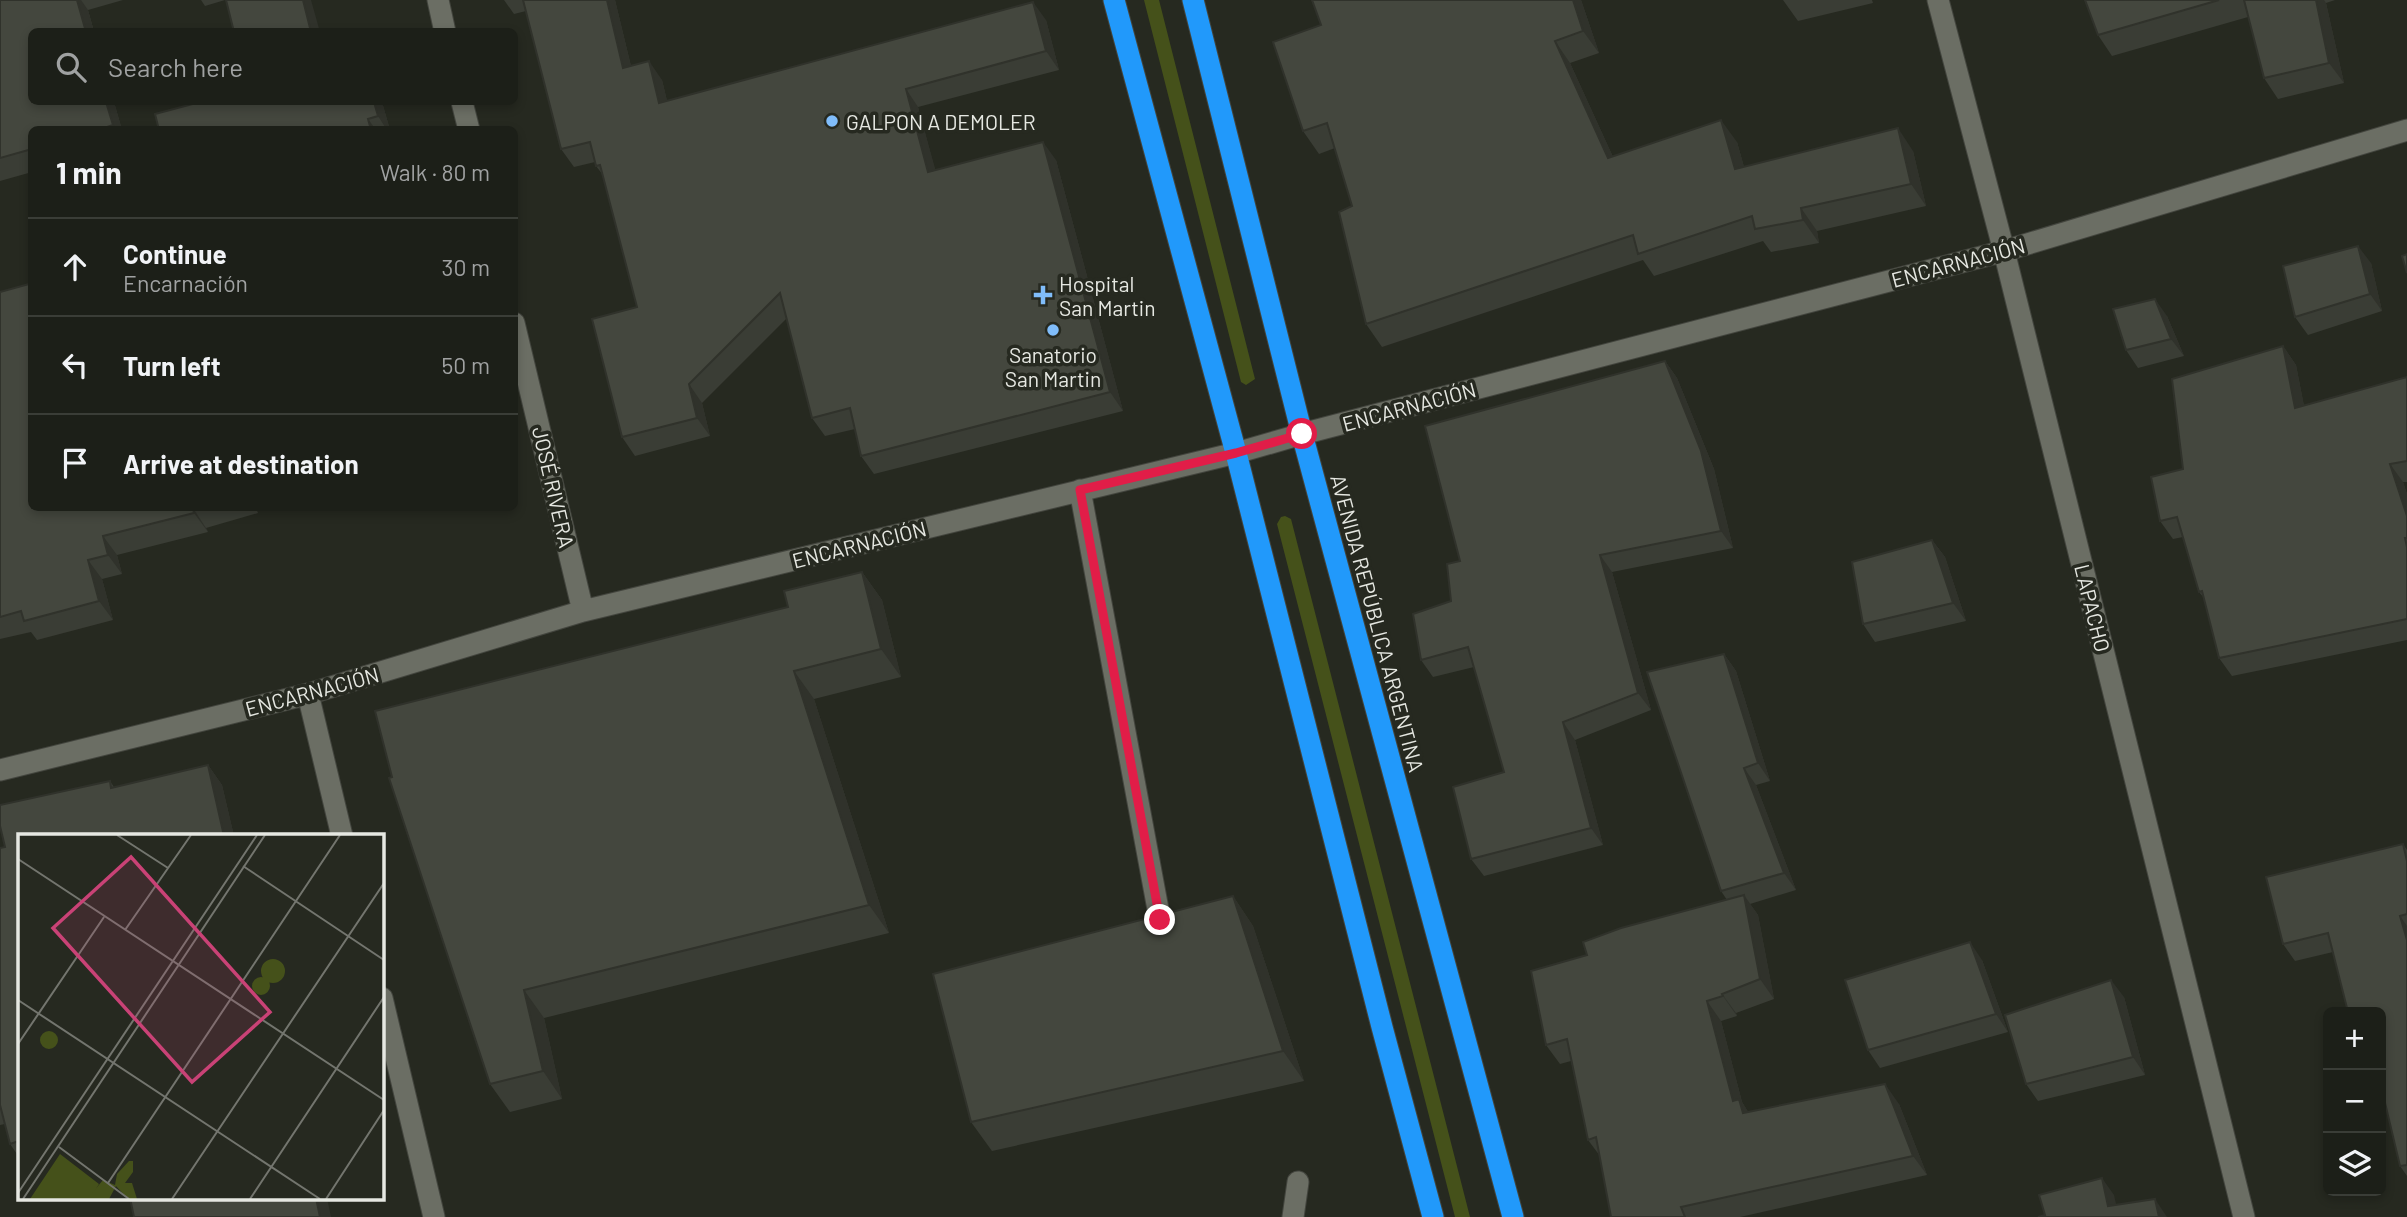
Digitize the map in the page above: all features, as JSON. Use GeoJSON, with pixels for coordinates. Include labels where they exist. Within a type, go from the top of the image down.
{"type":"FeatureCollection","features":[{"type":"Feature","properties":{"kind":"highway"},"geometry":{"type":"LineString","coordinates":[[1114,0],[1236,453],[1433,1217]]}},
{"type":"Feature","properties":{"kind":"highway","name":"AVENIDA REPÚBLICA ARGENTINA"},"geometry":{"type":"LineString","coordinates":[[1193,0],[1302,434],[1513,1217]]}},
{"type":"Feature","properties":{"kind":"street"},"geometry":{"type":"LineString","coordinates":[[438,0],[444,28]]}},
{"type":"Feature","properties":{"kind":"street","name":"LAPACHO"},"geometry":{"type":"LineString","coordinates":[[1938,0],[2004,251],[2244,1217]]}},
{"type":"Feature","properties":{"kind":"street"},"geometry":{"type":"LineString","coordinates":[[463,105],[468,126]]}},
{"type":"Feature","properties":{"kind":"street","name":"ENCARNACIÓN"},"geometry":{"type":"LineString","coordinates":[[0,770],[308,694],[583,611],[1236,453],[2004,251],[2407,130]]}},
{"type":"Feature","properties":{"kind":"street","name":"JOSÉ RIVERA"},"geometry":{"type":"LineString","coordinates":[[518,340],[583,611]]}},
{"type":"Feature","properties":{"kind":"street"},"geometry":{"type":"LineString","coordinates":[[1080,490],[1160,920]]}},
{"type":"Feature","properties":{"kind":"street"},"geometry":{"type":"LineString","coordinates":[[308,694],[342,834]]}},
{"type":"Feature","properties":{"kind":"street"},"geometry":{"type":"LineString","coordinates":[[383,1002],[434,1217]]}},
{"type":"Feature","properties":{"kind":"street"},"geometry":{"type":"LineString","coordinates":[[1293,1217],[1298,1182]]}},
{"type":"Feature","properties":{"kind":"green space"},"geometry":{"type":"Polygon","coordinates":[[[1144,0],[1159,0],[1255,379],[1246,385],[1241,382],[1144,0]]]}},
{"type":"Feature","properties":{"kind":"green space"},"geometry":{"type":"Polygon","coordinates":[[[1281,517],[1291,519],[1470,1217],[1455,1217],[1277,524],[1281,517]]]}},
{"type":"Feature","properties":{"kind":"building"},"geometry":{"type":"Polygon","coordinates":[[[0,0],[77,0],[85,28],[28,28],[28,105],[107,105],[113,125],[28,126],[28,150],[0,158],[0,0]]]}},
{"type":"Feature","properties":{"kind":"building"},"geometry":{"type":"Polygon","coordinates":[[[226,0],[303,0],[310,28],[233,28],[226,0]]]}},
{"type":"Feature","properties":{"kind":"building"},"geometry":{"type":"Polygon","coordinates":[[[523,0],[607,0],[623,68],[649,61],[659,103],[1033,2],[1046,51],[906,89],[928,172],[1043,142],[1110,392],[861,456],[850,408],[812,418],[780,293],[689,384],[697,418],[622,437],[592,319],[637,307],[600,165],[596,166],[590,142],[561,149],[523,0]]]}},
{"type":"Feature","properties":{"kind":"building"},"geometry":{"type":"Polygon","coordinates":[[[1312,0],[1573,0],[1583,31],[1555,41],[1608,158],[1721,120],[1735,169],[1898,128],[1911,184],[1801,208],[1803,220],[1755,229],[1752,216],[1638,254],[1633,235],[1366,324],[1339,212],[1352,206],[1327,123],[1303,131],[1273,42],[1321,25],[1312,0]]]}},
{"type":"Feature","properties":{"kind":"building"},"geometry":{"type":"Polygon","coordinates":[[[2085,0],[2219,0],[2098,35],[2085,0]]]}},
{"type":"Feature","properties":{"kind":"building"},"geometry":{"type":"Polygon","coordinates":[[[2244,0],[2316,0],[2329,63],[2264,78],[2244,0]]]}},
{"type":"Feature","properties":{"kind":"building"},"geometry":{"type":"Polygon","coordinates":[[[189,105],[375,105],[378,116],[368,119],[370,126],[158,126],[155,114],[189,105]]]}},
{"type":"Feature","properties":{"kind":"building"},"geometry":{"type":"Polygon","coordinates":[[[2358,246],[2370,294],[2295,317],[2283,266],[2358,246]]]}},
{"type":"Feature","properties":{"kind":"building"},"geometry":{"type":"Polygon","coordinates":[[[2407,254],[2407,273],[2402,256],[2407,254]]]}},
{"type":"Feature","properties":{"kind":"building"},"geometry":{"type":"Polygon","coordinates":[[[28,284],[28,511],[194,513],[103,536],[108,555],[88,560],[99,601],[24,621],[21,611],[0,617],[0,292],[28,284]]]}},
{"type":"Feature","properties":{"kind":"building"},"geometry":{"type":"Polygon","coordinates":[[[2155,299],[2171,339],[2126,350],[2113,309],[2155,299]]]}},
{"type":"Feature","properties":{"kind":"building"},"geometry":{"type":"Polygon","coordinates":[[[2283,346],[2295,408],[2407,377],[2407,461],[2390,464],[2407,516],[2407,619],[2219,658],[2202,591],[2199,592],[2177,517],[2160,521],[2151,477],[2183,469],[2172,379],[2283,346]]]}},
{"type":"Feature","properties":{"kind":"building"},"geometry":{"type":"Polygon","coordinates":[[[1665,361],[1701,451],[1721,531],[1600,555],[1638,693],[1563,722],[1591,828],[1471,859],[1453,787],[1504,772],[1468,647],[1421,660],[1413,614],[1451,601],[1447,564],[1460,561],[1425,426],[1665,361]]]}},
{"type":"Feature","properties":{"kind":"building"},"geometry":{"type":"Polygon","coordinates":[[[1932,540],[1953,603],[1863,624],[1852,562],[1932,540]]]}},
{"type":"Feature","properties":{"kind":"building"},"geometry":{"type":"Polygon","coordinates":[[[862,572],[881,649],[794,671],[869,905],[524,990],[543,1071],[490,1084],[389,778],[392,777],[375,711],[788,607],[784,591],[862,572]]]}},
{"type":"Feature","properties":{"kind":"building"},"geometry":{"type":"Polygon","coordinates":[[[1724,654],[1758,763],[1744,768],[1784,873],[1721,891],[1647,672],[1724,654]]]}},
{"type":"Feature","properties":{"kind":"building"},"geometry":{"type":"Polygon","coordinates":[[[208,765],[224,834],[18,834],[18,1141],[10,1144],[0,1105],[0,848],[5,847],[0,826],[0,805],[110,781],[111,788],[208,765]]]}},
{"type":"Feature","properties":{"kind":"building"},"geometry":{"type":"Polygon","coordinates":[[[2403,844],[2407,861],[2407,914],[2400,916],[2407,940],[2407,1165],[2400,1166],[2386,1107],[2386,1007],[2347,1007],[2328,933],[2283,944],[2266,877],[2403,844]]]}},
{"type":"Feature","properties":{"kind":"building"},"geometry":{"type":"Polygon","coordinates":[[[1744,895],[1760,979],[1707,1001],[1733,1101],[1739,1099],[1743,1113],[1885,1084],[1913,1156],[1681,1207],[1685,1217],[1611,1217],[1596,1137],[1588,1140],[1567,1039],[1546,1045],[1531,971],[1587,955],[1583,942],[1621,928],[1744,895]]]}},
{"type":"Feature","properties":{"kind":"building"},"geometry":{"type":"Polygon","coordinates":[[[1233,896],[1283,1051],[971,1122],[933,974],[1233,896]]]}},
{"type":"Feature","properties":{"kind":"building"},"geometry":{"type":"Polygon","coordinates":[[[1970,942],[1996,1014],[1868,1050],[1845,980],[1970,942]]]}},
{"type":"Feature","properties":{"kind":"building"},"geometry":{"type":"Polygon","coordinates":[[[2111,980],[2133,1057],[2026,1084],[2005,1015],[2111,980]]]}},
{"type":"Feature","properties":{"kind":"building"},"geometry":{"type":"Polygon","coordinates":[[[2102,1178],[2108,1206],[2155,1199],[2159,1217],[2038,1217],[2045,1215],[2039,1195],[2102,1178]]]}},
{"type":"Feature","properties":{"kind":"building"},"geometry":{"type":"Polygon","coordinates":[[[130,1200],[316,1200],[320,1217],[134,1217],[130,1200]]]}},
{"type":"Feature","properties":{"kind":"place","name":"GALPON A DEMOLER"},"geometry":{"type":"Point","coordinates":[832,121]}},
{"type":"Feature","properties":{"kind":"place","name":"Hospital San Martin"},"geometry":{"type":"Point","coordinates":[1043,295]}},
{"type":"Feature","properties":{"kind":"place","name":"Sanatorio San Martin"},"geometry":{"type":"Point","coordinates":[1053,330]}},
{"type":"Feature","properties":{"kind":"route"},"geometry":{"type":"LineString","coordinates":[[1160,920],[1080,490],[1236,453],[1302,434]]}}]}
